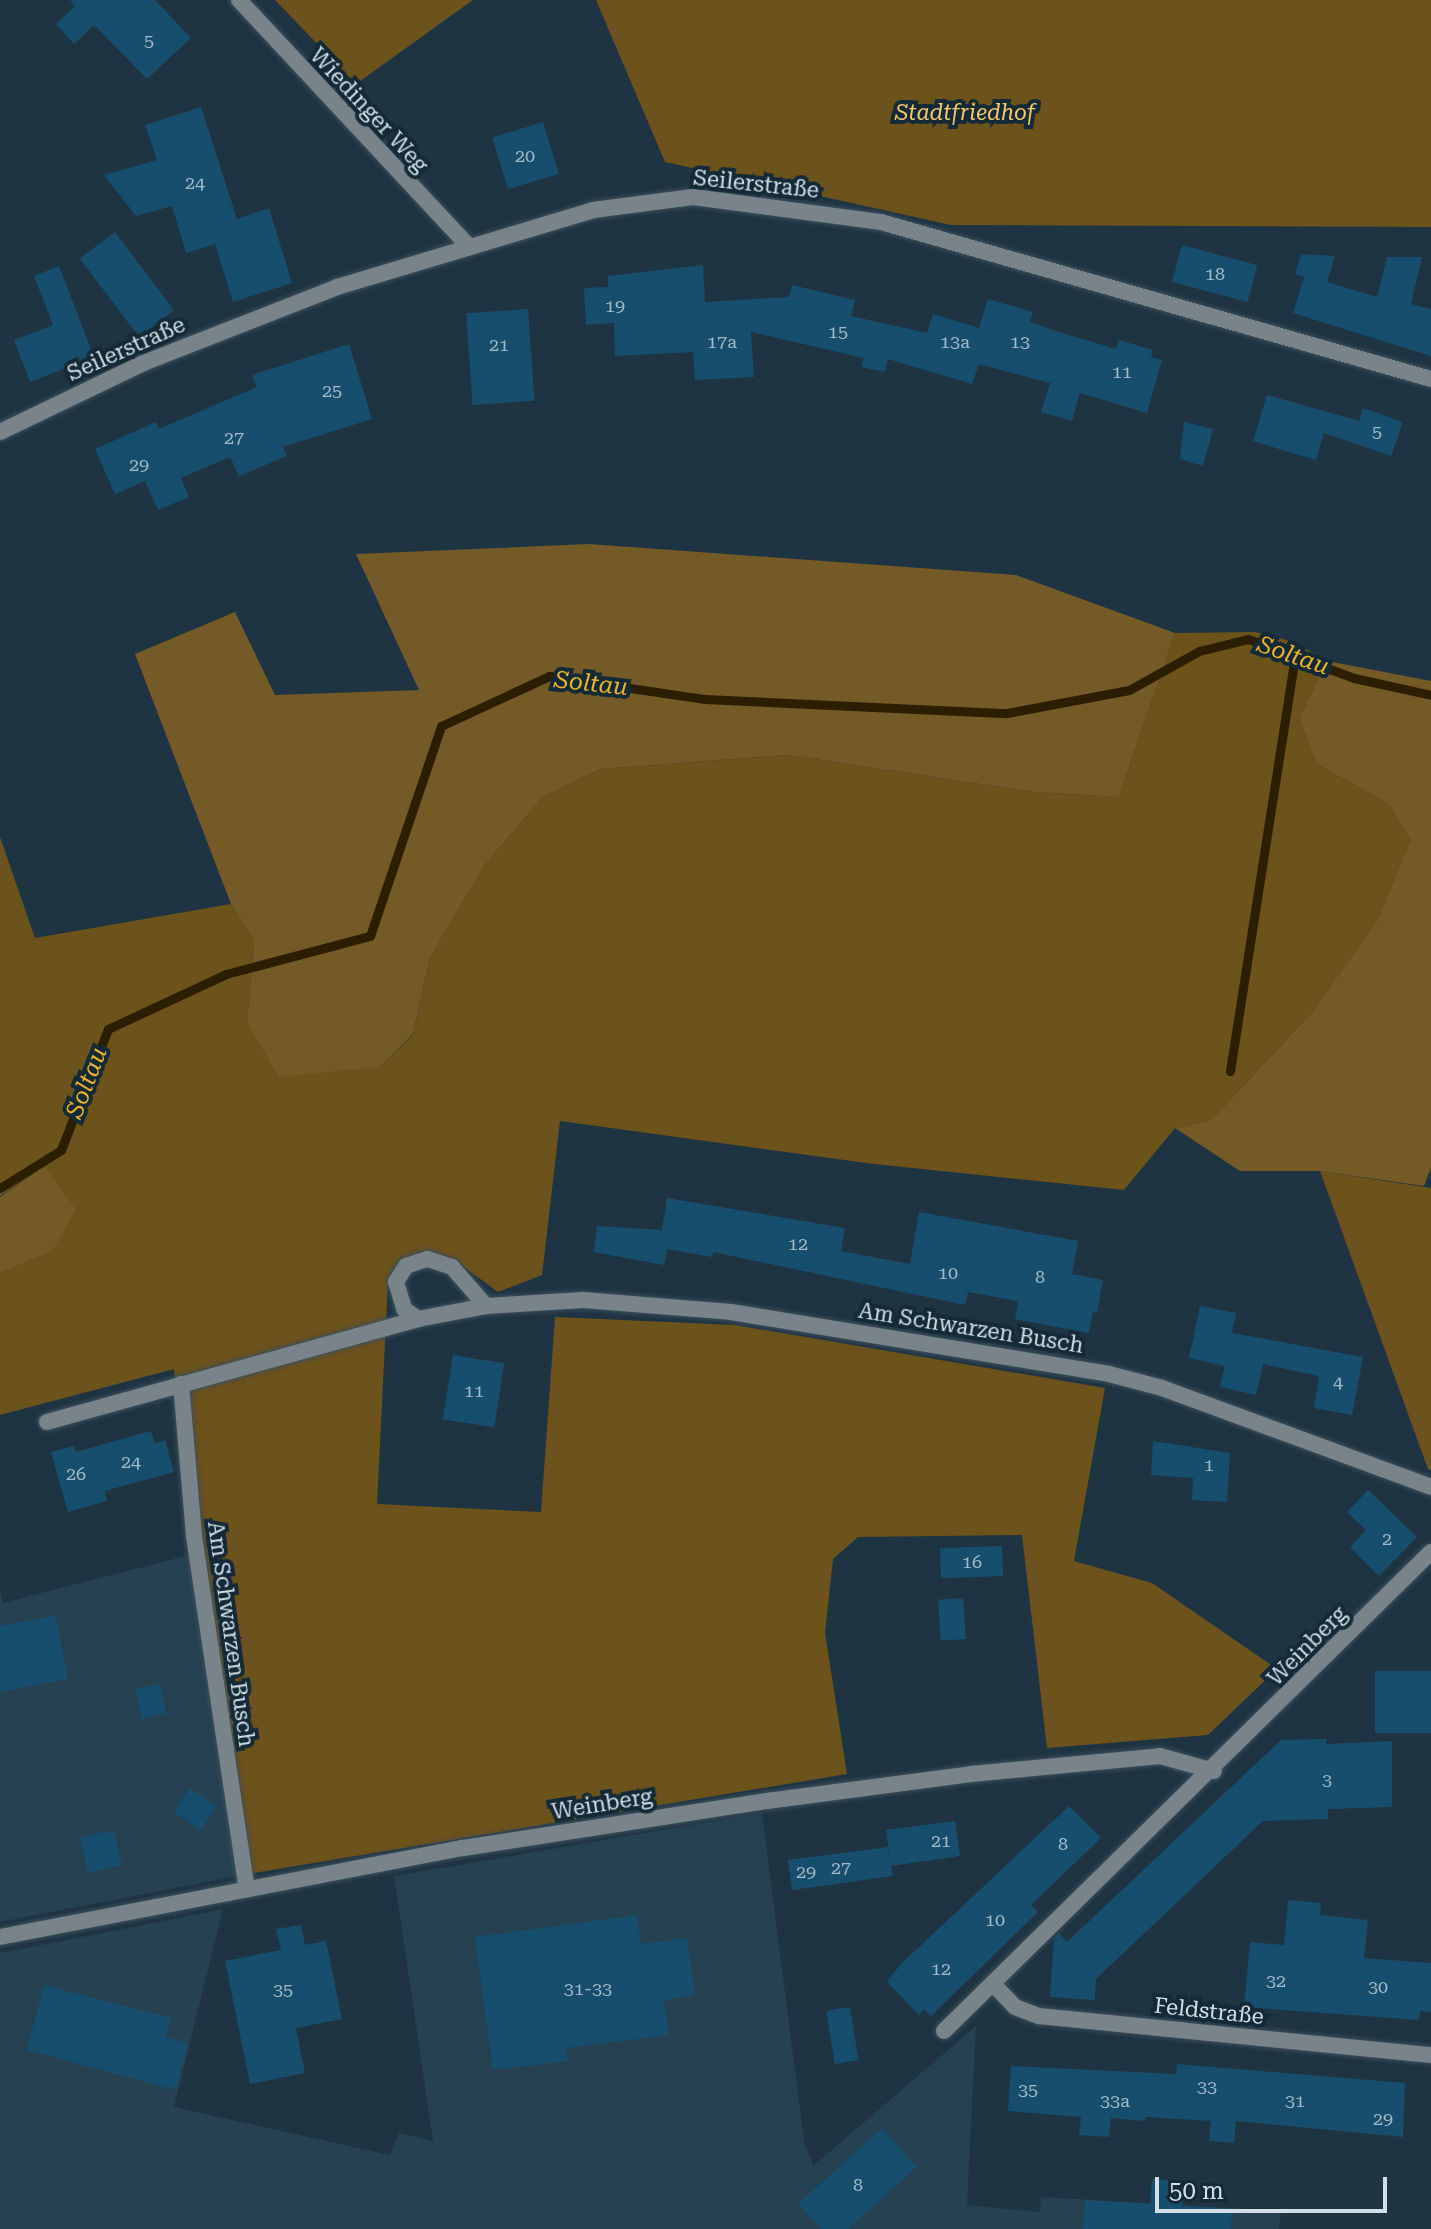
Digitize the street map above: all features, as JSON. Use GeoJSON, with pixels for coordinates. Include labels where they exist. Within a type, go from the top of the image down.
{"type":"FeatureCollection","features":[{"type":"Feature","properties":{"kind":"street","name":"Wiedinger Weg"},"geometry":{"type":"LineString","coordinates":[[239,0],[469,247]]}},
{"type":"Feature","properties":{"kind":"street","name":"Seilerstraße"},"geometry":{"type":"LineString","coordinates":[[0,432],[141,364],[337,287],[593,210],[658,199],[721,199],[881,222],[1431,379]]}},
{"type":"Feature","properties":{"kind":"street"},"geometry":{"type":"LineString","coordinates":[[418,1319],[404,1309],[396,1282],[406,1266],[427,1259],[452,1267],[486,1306]]}},
{"type":"Feature","properties":{"kind":"street","name":"Am Schwarzen Busch"},"geometry":{"type":"LineString","coordinates":[[47,1422],[418,1319],[486,1306],[583,1300],[731,1312],[1055,1363],[1162,1388],[1431,1487]]}},
{"type":"Feature","properties":{"kind":"street","name":"Am Schwarzen Busch"},"geometry":{"type":"LineString","coordinates":[[181,1384],[194,1536],[247,1889]]}},
{"type":"Feature","properties":{"kind":"street","name":"Weinberg"},"geometry":{"type":"LineString","coordinates":[[944,2031],[1214,1771],[1431,1552]]}},
{"type":"Feature","properties":{"kind":"street","name":"Weinberg"},"geometry":{"type":"LineString","coordinates":[[0,1937],[247,1889],[665,1816],[971,1774],[1160,1756],[1214,1771]]}},
{"type":"Feature","properties":{"kind":"street","name":"Feldstraße"},"geometry":{"type":"LineString","coordinates":[[994,1985],[1015,2007],[1039,2016],[1431,2055]]}},
{"type":"Feature","properties":{"kind":"shaded area"},"geometry":{"type":"Polygon","coordinates":[[[589,544],[1016,575],[1175,633],[1119,797],[1033,792],[788,755],[601,769],[543,797],[485,865],[430,958],[413,1034],[380,1067],[279,1077],[247,1022],[254,940],[231,904],[135,654],[235,612],[275,695],[419,690],[356,554],[589,544]]]}},
{"type":"Feature","properties":{"kind":"shaded area"},"geometry":{"type":"Polygon","coordinates":[[[1327,661],[1431,681],[1431,1168],[1424,1186],[1320,1171],[1240,1171],[1175,1128],[1211,1120],[1312,1012],[1378,919],[1410,840],[1389,804],[1316,764],[1299,718],[1327,661]]]}},
{"type":"Feature","properties":{"kind":"shaded area"},"geometry":{"type":"Polygon","coordinates":[[[44,1166],[76,1209],[52,1252],[0,1273],[0,1197],[44,1166]]]}},
{"type":"Feature","properties":{"kind":"shaded area"},"geometry":{"type":"Polygon","coordinates":[[[189,1555],[248,1874],[0,1922],[0,1590],[3,1603],[189,1555]]]}},
{"type":"Feature","properties":{"kind":"shaded area"},"geometry":{"type":"Polygon","coordinates":[[[762,1813],[804,2140],[813,2166],[976,2026],[967,2205],[1040,2212],[1041,2197],[1281,2211],[1279,2229],[0,2229],[0,1953],[223,1909],[174,2107],[390,2155],[399,2133],[433,2141],[394,1876],[762,1813]]]}},
{"type":"Feature","properties":{"kind":"green space"},"geometry":{"type":"Polygon","coordinates":[[[275,0],[473,0],[356,84],[275,0]]]}},
{"type":"Feature","properties":{"kind":"green space","name":"Stadtfriedhof"},"geometry":{"type":"Polygon","coordinates":[[[596,0],[1431,0],[1431,227],[951,225],[665,162],[596,0]]]}},
{"type":"Feature","properties":{"kind":"green space"},"geometry":{"type":"Polygon","coordinates":[[[1255,632],[1294,642],[1327,661],[1299,718],[1316,764],[1389,804],[1410,840],[1378,919],[1312,1012],[1211,1120],[1175,1128],[1124,1190],[874,1164],[560,1121],[542,1275],[498,1292],[457,1262],[428,1251],[401,1259],[388,1282],[377,1504],[541,1512],[555,1317],[735,1325],[1105,1388],[1074,1561],[1152,1583],[1277,1669],[1208,1735],[1047,1748],[1022,1535],[858,1537],[833,1559],[825,1633],[847,1774],[248,1874],[189,1555],[174,1369],[0,1415],[0,1273],[52,1252],[44,1166],[0,1196],[0,837],[35,938],[231,904],[254,940],[247,1022],[380,1067],[413,1035],[430,958],[485,865],[543,797],[601,769],[788,755],[1033,792],[1119,797],[1175,633],[1255,632]]]}},
{"type":"Feature","properties":{"kind":"green space"},"geometry":{"type":"Polygon","coordinates":[[[1320,1171],[1431,1188],[1431,1470],[1428,1469],[1320,1171]]]}},
{"type":"Feature","properties":{"kind":"building"},"geometry":{"type":"Polygon","coordinates":[[[70,0],[155,0],[191,38],[147,79],[94,25],[74,44],[56,24],[75,6],[70,0]]]}},
{"type":"Feature","properties":{"kind":"building"},"geometry":{"type":"Polygon","coordinates":[[[201,107],[237,219],[269,208],[292,283],[233,302],[215,244],[186,253],[172,206],[136,216],[104,175],[157,160],[145,125],[201,107]]]}},
{"type":"Feature","properties":{"kind":"building"},"geometry":{"type":"Polygon","coordinates":[[[543,122],[559,174],[508,189],[492,137],[543,122]]]}},
{"type":"Feature","properties":{"kind":"building"},"geometry":{"type":"Polygon","coordinates":[[[115,232],[174,310],[139,337],[80,258],[115,232]]]}},
{"type":"Feature","properties":{"kind":"building"},"geometry":{"type":"Polygon","coordinates":[[[1182,245],[1257,265],[1248,302],[1172,282],[1182,245]]]}},
{"type":"Feature","properties":{"kind":"building"},"geometry":{"type":"Polygon","coordinates":[[[1301,254],[1335,256],[1327,282],[1377,297],[1387,257],[1422,257],[1411,304],[1431,309],[1431,356],[1293,313],[1304,277],[1295,274],[1301,254]]]}},
{"type":"Feature","properties":{"kind":"building"},"geometry":{"type":"Polygon","coordinates":[[[703,265],[705,302],[789,297],[792,285],[855,300],[851,316],[927,333],[933,314],[979,328],[988,299],[1033,312],[1030,322],[1116,349],[1119,340],[1153,350],[1151,357],[1162,360],[1147,413],[1080,393],[1072,421],[1041,412],[1050,383],[979,364],[972,384],[888,359],[885,372],[861,367],[864,358],[751,332],[754,377],[695,380],[693,352],[615,356],[614,323],[586,325],[584,288],[608,287],[608,276],[703,265]]]}},
{"type":"Feature","properties":{"kind":"building"},"geometry":{"type":"Polygon","coordinates":[[[59,266],[94,357],[30,382],[14,340],[53,325],[34,276],[59,266]]]}},
{"type":"Feature","properties":{"kind":"building"},"geometry":{"type":"Polygon","coordinates":[[[528,309],[534,401],[473,405],[466,313],[528,309]]]}},
{"type":"Feature","properties":{"kind":"building"},"geometry":{"type":"Polygon","coordinates":[[[349,344],[372,419],[283,447],[287,456],[239,476],[230,457],[181,478],[189,497],[158,510],[145,481],[115,494],[95,449],[156,422],[159,429],[257,387],[252,375],[349,344]]]}},
{"type":"Feature","properties":{"kind":"building"},"geometry":{"type":"Polygon","coordinates":[[[1267,395],[1359,421],[1363,408],[1403,422],[1391,456],[1324,433],[1316,460],[1253,441],[1267,395]]]}},
{"type":"Feature","properties":{"kind":"building"},"geometry":{"type":"Polygon","coordinates":[[[1184,422],[1213,429],[1203,466],[1180,459],[1184,422]]]}},
{"type":"Feature","properties":{"kind":"building"},"geometry":{"type":"Polygon","coordinates":[[[667,1198],[845,1228],[841,1251],[910,1264],[919,1212],[1078,1241],[1072,1274],[1103,1280],[1097,1313],[1093,1312],[1089,1333],[1015,1319],[1018,1301],[968,1292],[965,1305],[713,1252],[712,1257],[667,1249],[664,1265],[594,1252],[597,1226],[662,1230],[667,1198]]]}},
{"type":"Feature","properties":{"kind":"building"},"geometry":{"type":"Polygon","coordinates":[[[1200,1306],[1236,1313],[1232,1333],[1363,1357],[1352,1415],[1314,1408],[1319,1376],[1263,1364],[1256,1395],[1220,1387],[1225,1366],[1189,1358],[1200,1306]]]}},
{"type":"Feature","properties":{"kind":"building"},"geometry":{"type":"Polygon","coordinates":[[[453,1355],[504,1363],[494,1427],[443,1419],[453,1355]]]}},
{"type":"Feature","properties":{"kind":"building"},"geometry":{"type":"Polygon","coordinates":[[[151,1431],[155,1443],[165,1440],[174,1472],[105,1491],[107,1501],[68,1512],[51,1452],[74,1446],[76,1452],[151,1431]]]}},
{"type":"Feature","properties":{"kind":"building"},"geometry":{"type":"Polygon","coordinates":[[[1153,1441],[1230,1453],[1227,1502],[1192,1500],[1193,1478],[1151,1475],[1153,1441]]]}},
{"type":"Feature","properties":{"kind":"building"},"geometry":{"type":"Polygon","coordinates":[[[1368,1490],[1417,1537],[1379,1576],[1350,1547],[1366,1530],[1347,1512],[1368,1490]]]}},
{"type":"Feature","properties":{"kind":"building"},"geometry":{"type":"Polygon","coordinates":[[[1002,1546],[1003,1576],[941,1578],[940,1548],[1002,1546]]]}},
{"type":"Feature","properties":{"kind":"building"},"geometry":{"type":"Polygon","coordinates":[[[963,1598],[966,1639],[941,1641],[938,1600],[963,1598]]]}},
{"type":"Feature","properties":{"kind":"building"},"geometry":{"type":"Polygon","coordinates":[[[56,1616],[68,1679],[0,1692],[0,1626],[56,1616]]]}},
{"type":"Feature","properties":{"kind":"building"},"geometry":{"type":"Polygon","coordinates":[[[1375,1671],[1431,1671],[1431,1733],[1375,1733],[1375,1671]]]}},
{"type":"Feature","properties":{"kind":"building"},"geometry":{"type":"Polygon","coordinates":[[[160,1684],[166,1713],[142,1719],[136,1689],[160,1684]]]}},
{"type":"Feature","properties":{"kind":"building"},"geometry":{"type":"Polygon","coordinates":[[[1326,1739],[1326,1744],[1392,1741],[1392,1807],[1328,1809],[1328,1819],[1263,1821],[1096,1979],[1095,2000],[1050,1997],[1054,1938],[1059,1933],[1067,1942],[1281,1740],[1326,1739]]]}},
{"type":"Feature","properties":{"kind":"building"},"geometry":{"type":"Polygon","coordinates":[[[190,1788],[217,1806],[200,1830],[174,1812],[190,1788]]]}},
{"type":"Feature","properties":{"kind":"building"},"geometry":{"type":"Polygon","coordinates":[[[1069,1806],[1101,1838],[1031,1905],[1038,1912],[931,2016],[924,2009],[919,2015],[887,1982],[900,1965],[1069,1806]]]}},
{"type":"Feature","properties":{"kind":"building"},"geometry":{"type":"Polygon","coordinates":[[[955,1821],[960,1856],[891,1866],[893,1876],[792,1890],[788,1860],[888,1847],[891,1865],[886,1830],[955,1821]]]}},
{"type":"Feature","properties":{"kind":"building"},"geometry":{"type":"Polygon","coordinates":[[[114,1830],[122,1865],[88,1873],[80,1838],[114,1830]]]}},
{"type":"Feature","properties":{"kind":"building"},"geometry":{"type":"Polygon","coordinates":[[[1288,1900],[1321,1903],[1320,1915],[1368,1920],[1364,1958],[1431,1963],[1431,2012],[1420,2011],[1419,2020],[1244,2007],[1250,1942],[1284,1945],[1288,1900]]]}},
{"type":"Feature","properties":{"kind":"building"},"geometry":{"type":"Polygon","coordinates":[[[637,1915],[641,1944],[687,1938],[695,1995],[664,2000],[669,2035],[566,2048],[568,2061],[493,2070],[475,1937],[637,1915]]]}},
{"type":"Feature","properties":{"kind":"building"},"geometry":{"type":"Polygon","coordinates":[[[301,1925],[305,1945],[326,1941],[342,2019],[296,2028],[305,2073],[250,2084],[225,1961],[281,1950],[276,1929],[301,1925]]]}},
{"type":"Feature","properties":{"kind":"building"},"geometry":{"type":"Polygon","coordinates":[[[44,1985],[171,2018],[166,2037],[188,2043],[176,2090],[27,2050],[44,1985]]]}},
{"type":"Feature","properties":{"kind":"building"},"geometry":{"type":"Polygon","coordinates":[[[850,2007],[858,2060],[835,2064],[826,2011],[850,2007]]]}},
{"type":"Feature","properties":{"kind":"building"},"geometry":{"type":"Polygon","coordinates":[[[1177,2064],[1405,2083],[1403,2137],[1236,2121],[1234,2143],[1209,2141],[1211,2121],[1145,2117],[1145,2121],[1111,2118],[1109,2137],[1079,2135],[1081,2117],[1008,2111],[1011,2066],[1176,2074],[1177,2064]]]}},
{"type":"Feature","properties":{"kind":"building"},"geometry":{"type":"Polygon","coordinates":[[[882,2128],[917,2167],[848,2229],[821,2229],[798,2204],[882,2128]]]}},
{"type":"Feature","properties":{"kind":"building"},"geometry":{"type":"Polygon","coordinates":[[[1152,2179],[1184,2181],[1182,2206],[1232,2209],[1231,2229],[1083,2229],[1085,2200],[1150,2204],[1152,2179]]]}},
{"type":"Feature","properties":{"kind":"waterway","name":"Soltau"},"geometry":{"type":"LineString","coordinates":[[0,1188],[61,1150],[108,1029],[226,974],[370,936],[441,726],[549,676],[705,699],[1007,713],[1129,690],[1199,651],[1248,639],[1354,678],[1431,695]]}},
{"type":"Feature","properties":{"kind":"waterway"},"geometry":{"type":"LineString","coordinates":[[1230,1071],[1295,656]]}}]}
